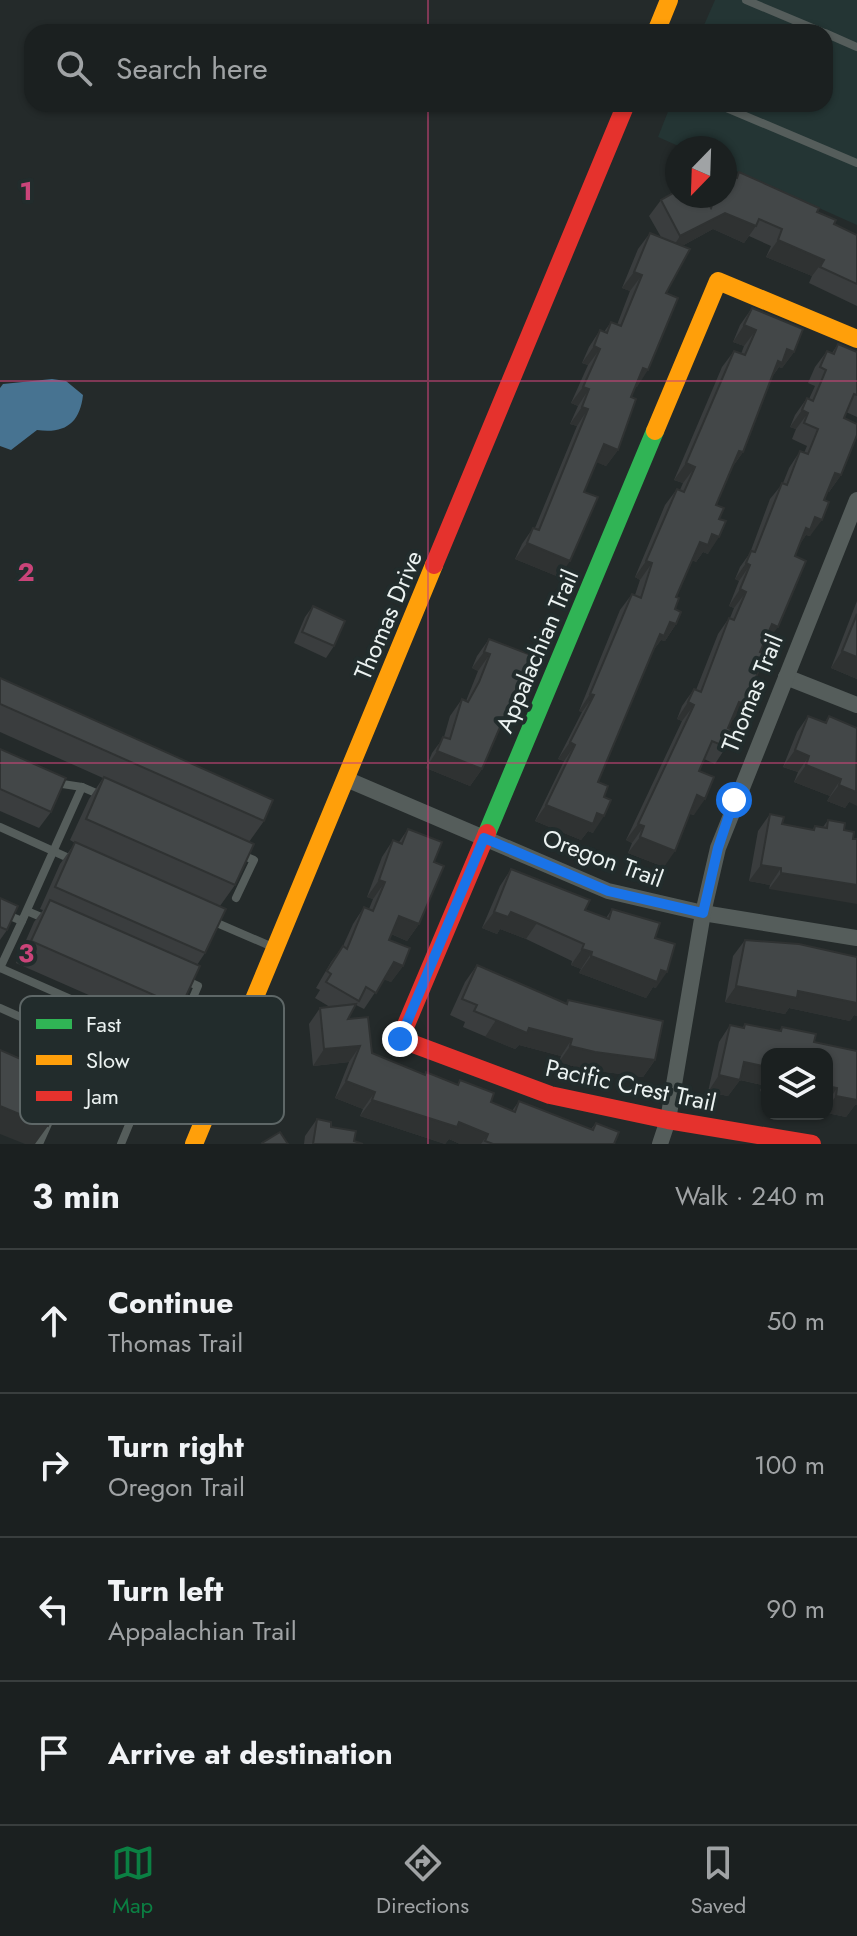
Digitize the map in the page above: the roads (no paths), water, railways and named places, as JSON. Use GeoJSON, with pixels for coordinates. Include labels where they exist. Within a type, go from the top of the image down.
{"type":"FeatureCollection","features":[{"type":"Feature","properties":{"kind":"street"},"geometry":{"type":"LineString","coordinates":[[659,24],[669,0]]}},
{"type":"Feature","properties":{"kind":"street","name":"Thomas Drive"},"geometry":{"type":"LineString","coordinates":[[256,996],[623,112]]}},
{"type":"Feature","properties":{"kind":"street","name":"Appalachian Trail"},"geometry":{"type":"LineString","coordinates":[[400,1039],[718,281],[857,339]]}},
{"type":"Feature","properties":{"kind":"street","name":"Thomas Trail"},"geometry":{"type":"LineString","coordinates":[[660,1144],[668,1120],[703,913],[718,848],[734,800],[857,500]]}},
{"type":"Feature","properties":{"kind":"street"},"geometry":{"type":"LineString","coordinates":[[786,677],[857,705]]}},
{"type":"Feature","properties":{"kind":"street","name":"Oregon Trail"},"geometry":{"type":"LineString","coordinates":[[346,779],[608,891],[703,913],[857,938]]}},
{"type":"Feature","properties":{"kind":"street","name":"Pacific Crest Trail"},"geometry":{"type":"LineString","coordinates":[[400,1039],[550,1095],[668,1120],[812,1144]]}},
{"type":"Feature","properties":{"kind":"street","name":"Thomas Drive"},"geometry":{"type":"LineString","coordinates":[[194,1144],[202,1124]]}},
{"type":"Feature","properties":{"kind":"lane"},"geometry":{"type":"LineString","coordinates":[[746,0],[803,24]]}},
{"type":"Feature","properties":{"kind":"lane"},"geometry":{"type":"LineString","coordinates":[[833,37],[857,47]]}},
{"type":"Feature","properties":{"kind":"lane"},"geometry":{"type":"LineString","coordinates":[[736,112],[857,163]]}},
{"type":"Feature","properties":{"kind":"lane"},"geometry":{"type":"LineString","coordinates":[[49,780],[82,787],[111,799]]}},
{"type":"Feature","properties":{"kind":"lane"},"geometry":{"type":"LineString","coordinates":[[64,996],[0,968],[82,787]]}},
{"type":"Feature","properties":{"kind":"lane"},"geometry":{"type":"LineString","coordinates":[[0,827],[79,862]]}},
{"type":"Feature","properties":{"kind":"lane"},"geometry":{"type":"LineString","coordinates":[[225,848],[254,860],[236,898]]}},
{"type":"Feature","properties":{"kind":"lane"},"geometry":{"type":"LineString","coordinates":[[27,911],[56,923]]}},
{"type":"Feature","properties":{"kind":"lane"},"geometry":{"type":"LineString","coordinates":[[0,912],[22,921]]}},
{"type":"Feature","properties":{"kind":"lane"},"geometry":{"type":"LineString","coordinates":[[200,916],[276,948]]}},
{"type":"Feature","properties":{"kind":"lane"},"geometry":{"type":"LineString","coordinates":[[170,973],[198,986],[194,996]]}},
{"type":"Feature","properties":{"kind":"lane"},"geometry":{"type":"LineString","coordinates":[[0,1008],[20,1017]]}},
{"type":"Feature","properties":{"kind":"lane"},"geometry":{"type":"LineString","coordinates":[[39,1144],[48,1124]]}},
{"type":"Feature","properties":{"kind":"lane"},"geometry":{"type":"LineString","coordinates":[[121,1144],[129,1124]]}},
{"type":"Feature","properties":{"kind":"water"},"geometry":{"type":"Polygon","coordinates":[[[52,379],[66,381],[83,395],[75,419],[63,428],[37,430],[11,450],[0,446],[0,388],[3,384],[52,379]]]}}]}
